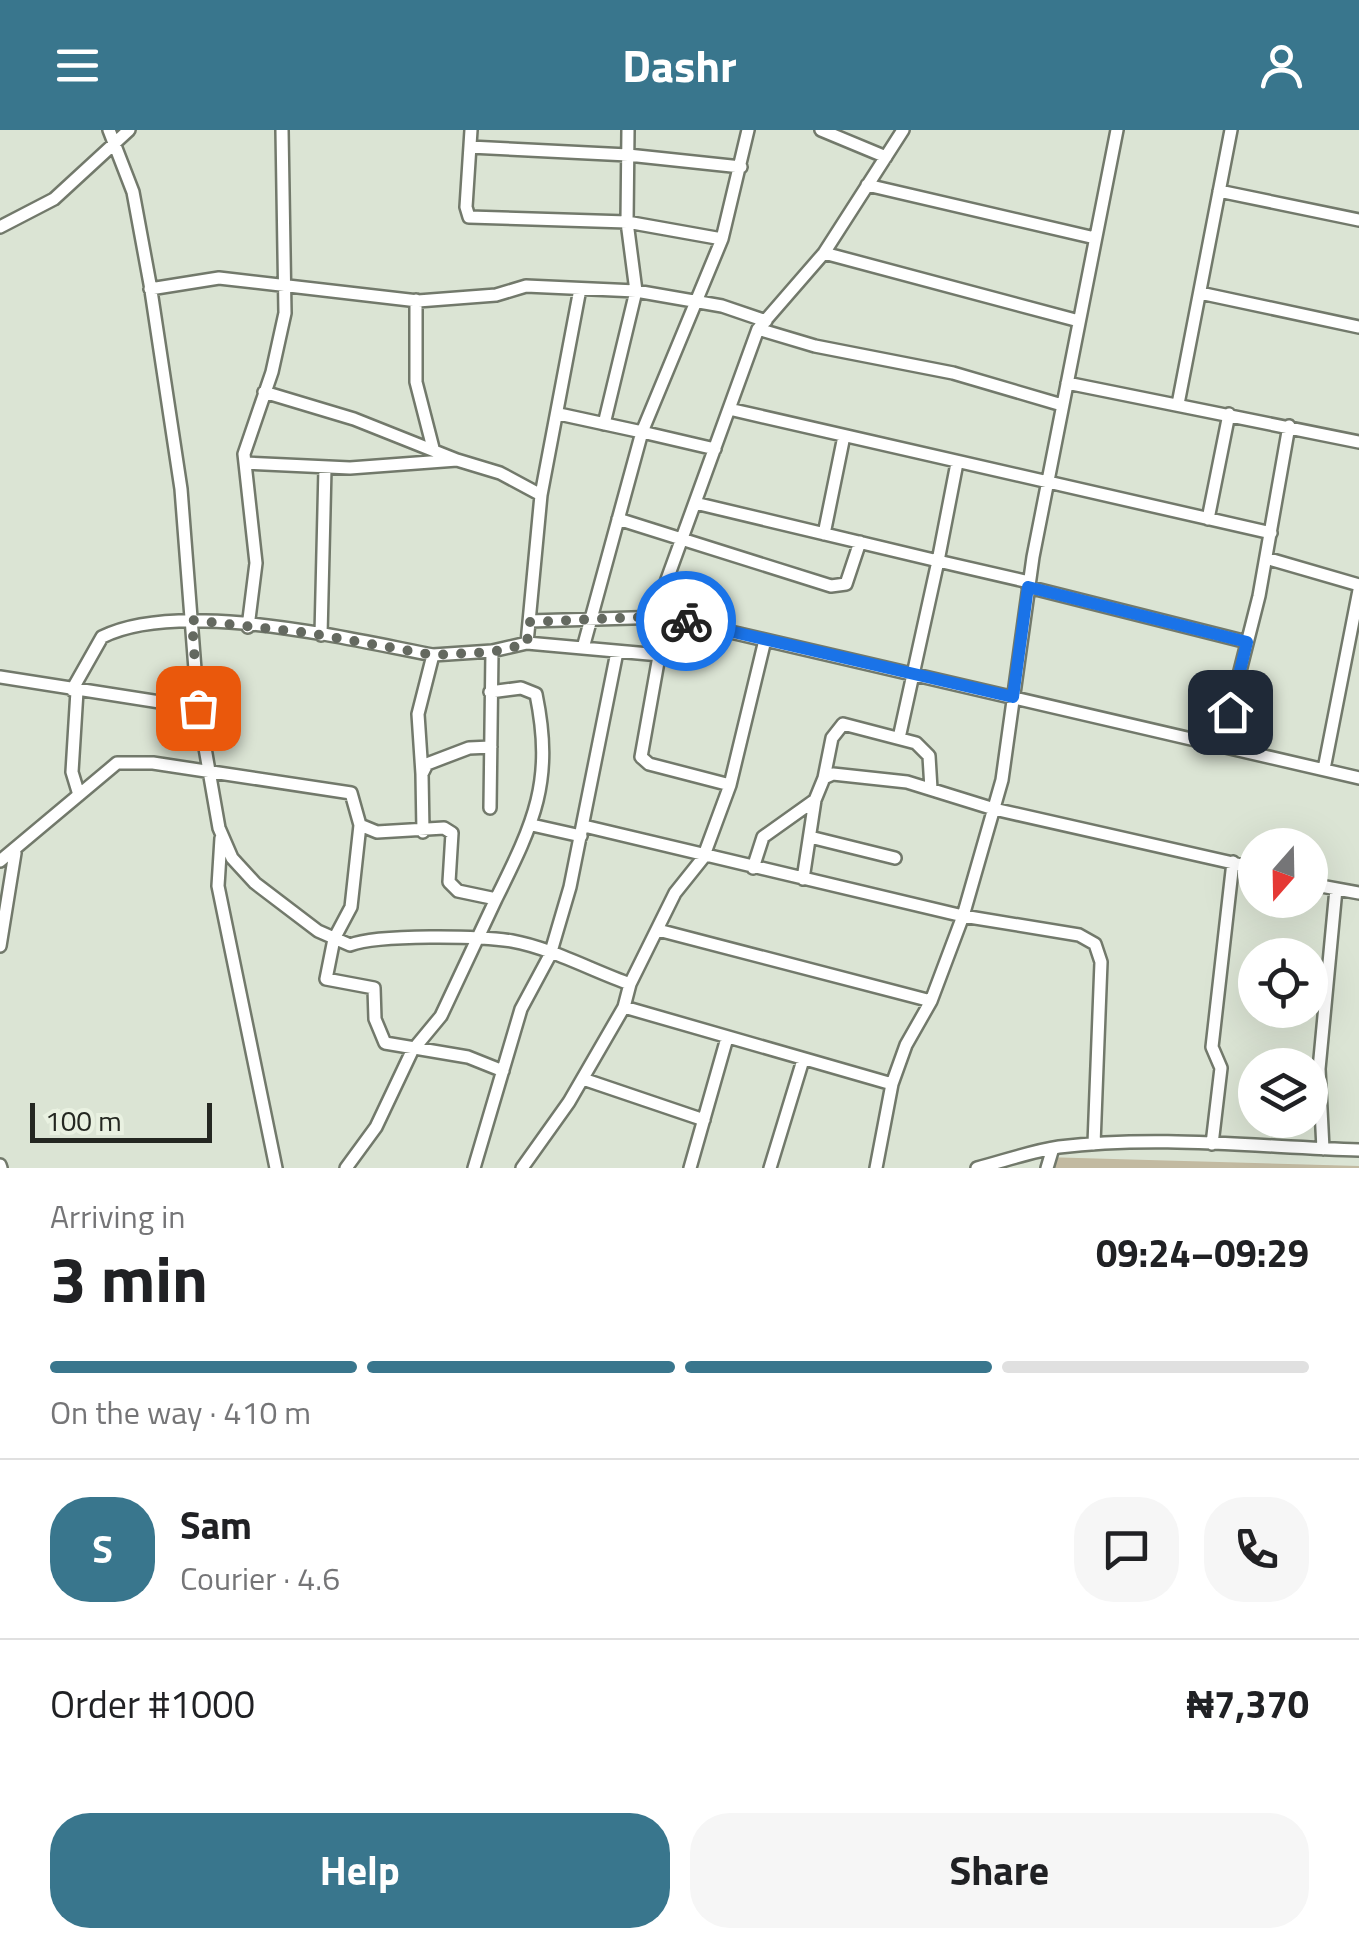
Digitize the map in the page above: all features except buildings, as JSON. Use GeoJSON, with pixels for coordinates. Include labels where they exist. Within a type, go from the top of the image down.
{"type":"FeatureCollection","features":[{"type":"Feature","properties":{"kind":"street"},"geometry":{"type":"LineString","coordinates":[[109,130],[133,192],[150,289],[181,489],[198,708],[222,836],[218,886],[276,1168]]}},
{"type":"Feature","properties":{"kind":"street"},"geometry":{"type":"LineString","coordinates":[[0,226],[54,198],[129,130]]}},
{"type":"Feature","properties":{"kind":"street"},"geometry":{"type":"LineString","coordinates":[[248,627],[256,562],[245,463],[247,440],[283,329],[282,130]]}},
{"type":"Feature","properties":{"kind":"street"},"geometry":{"type":"LineString","coordinates":[[471,130],[466,207],[469,217],[626,222],[722,239]]}},
{"type":"Feature","properties":{"kind":"street"},"geometry":{"type":"LineString","coordinates":[[604,424],[636,291],[626,222],[628,130]]}},
{"type":"Feature","properties":{"kind":"street"},"geometry":{"type":"LineString","coordinates":[[583,648],[642,432],[722,239],[748,130]]}},
{"type":"Feature","properties":{"kind":"street"},"geometry":{"type":"LineString","coordinates":[[821,130],[886,156]]}},
{"type":"Feature","properties":{"kind":"street"},"geometry":{"type":"LineString","coordinates":[[730,785],[648,764],[641,757],[666,616],[665,585],[762,325],[824,253],[902,130]]}},
{"type":"Feature","properties":{"kind":"street"},"geometry":{"type":"LineString","coordinates":[[876,1168],[892,1084],[906,1045],[931,1001],[963,916],[994,809],[1047,484],[1117,130]]}},
{"type":"Feature","properties":{"kind":"street"},"geometry":{"type":"LineString","coordinates":[[1178,404],[1231,130]]}},
{"type":"Feature","properties":{"kind":"street"},"geometry":{"type":"LineString","coordinates":[[470,147],[628,155],[742,167]]}},
{"type":"Feature","properties":{"kind":"street"},"geometry":{"type":"LineString","coordinates":[[868,185],[1095,238]]}},
{"type":"Feature","properties":{"kind":"street"},"geometry":{"type":"LineString","coordinates":[[1220,191],[1359,220]]}},
{"type":"Feature","properties":{"kind":"street"},"geometry":{"type":"LineString","coordinates":[[824,253],[1079,322]]}},
{"type":"Feature","properties":{"kind":"street"},"geometry":{"type":"LineString","coordinates":[[150,289],[219,278],[416,300],[496,295],[518,287],[636,291],[696,302],[815,346],[953,373],[1062,405]]}},
{"type":"Feature","properties":{"kind":"street"},"geometry":{"type":"LineString","coordinates":[[527,644],[541,495],[580,289]]}},
{"type":"Feature","properties":{"kind":"street"},"geometry":{"type":"LineString","coordinates":[[1200,293],[1359,327]]}},
{"type":"Feature","properties":{"kind":"street"},"geometry":{"type":"LineString","coordinates":[[416,300],[416,382],[433,448]]}},
{"type":"Feature","properties":{"kind":"street"},"geometry":{"type":"LineString","coordinates":[[1067,382],[1359,442]]}},
{"type":"Feature","properties":{"kind":"street"},"geometry":{"type":"LineString","coordinates":[[264,392],[433,448],[500,473],[541,495]]}},
{"type":"Feature","properties":{"kind":"street"},"geometry":{"type":"LineString","coordinates":[[729,409],[1271,533]]}},
{"type":"Feature","properties":{"kind":"street"},"geometry":{"type":"LineString","coordinates":[[558,414],[715,449]]}},
{"type":"Feature","properties":{"kind":"street"},"geometry":{"type":"LineString","coordinates":[[1208,519],[1229,414]]}},
{"type":"Feature","properties":{"kind":"street"},"geometry":{"type":"LineString","coordinates":[[1221,746],[1266,558],[1289,426]]}},
{"type":"Feature","properties":{"kind":"street"},"geometry":{"type":"LineString","coordinates":[[824,534],[844,436]]}},
{"type":"Feature","properties":{"kind":"street"},"geometry":{"type":"LineString","coordinates":[[245,463],[325,468],[457,460]]}},
{"type":"Feature","properties":{"kind":"street"},"geometry":{"type":"LineString","coordinates":[[899,738],[916,673],[957,463]]}},
{"type":"Feature","properties":{"kind":"street"},"geometry":{"type":"LineString","coordinates":[[321,635],[325,468]]}},
{"type":"Feature","properties":{"kind":"street"},"geometry":{"type":"LineString","coordinates":[[695,503],[938,561],[1247,642]]}},
{"type":"Feature","properties":{"kind":"street"},"geometry":{"type":"LineString","coordinates":[[618,519],[831,586],[846,584],[852,575],[860,542]]}},
{"type":"Feature","properties":{"kind":"street"},"geometry":{"type":"LineString","coordinates":[[1266,558],[1359,588],[1324,769]]}},
{"type":"Feature","properties":{"kind":"street"},"geometry":{"type":"LineString","coordinates":[[529,622],[666,616],[1359,778]]}},
{"type":"Feature","properties":{"kind":"street"},"geometry":{"type":"LineString","coordinates":[[79,794],[72,772],[78,672],[102,637],[139,623],[192,620],[321,635],[433,655],[492,652],[527,644],[660,655]]}},
{"type":"Feature","properties":{"kind":"street"},"geometry":{"type":"LineString","coordinates":[[522,1168],[583,1079],[624,1007],[630,984],[676,893],[703,858],[730,785],[766,640]]}},
{"type":"Feature","properties":{"kind":"street"},"geometry":{"type":"LineString","coordinates":[[490,808],[492,652]]}},
{"type":"Feature","properties":{"kind":"street"},"geometry":{"type":"LineString","coordinates":[[474,1168],[521,1009],[550,955],[583,831],[618,652]]}},
{"type":"Feature","properties":{"kind":"street"},"geometry":{"type":"LineString","coordinates":[[423,832],[418,714],[433,655]]}},
{"type":"Feature","properties":{"kind":"street"},"geometry":{"type":"LineString","coordinates":[[1346,660],[1359,664]]}},
{"type":"Feature","properties":{"kind":"street"},"geometry":{"type":"LineString","coordinates":[[0,677],[198,708]]}},
{"type":"Feature","properties":{"kind":"street"},"geometry":{"type":"LineString","coordinates":[[346,1168],[376,1127],[412,1051],[441,1016],[532,825],[543,769],[536,694],[521,688],[490,692]]}},
{"type":"Feature","properties":{"kind":"street"},"geometry":{"type":"LineString","coordinates":[[803,879],[816,800],[832,738],[843,724],[916,743],[929,756],[930,789]]}},
{"type":"Feature","properties":{"kind":"street"},"geometry":{"type":"LineString","coordinates":[[422,774],[427,764],[446,755],[491,747]]}},
{"type":"Feature","properties":{"kind":"street"},"geometry":{"type":"LineString","coordinates":[[0,861],[15,853],[117,763],[153,763],[351,793],[360,825],[351,906],[334,938],[326,979],[374,988],[375,1019],[385,1043],[412,1051],[468,1057],[502,1071]]}},
{"type":"Feature","properties":{"kind":"street"},"geometry":{"type":"LineString","coordinates":[[824,778],[833,774],[907,782],[994,809],[1238,863]]}},
{"type":"Feature","properties":{"kind":"street"},"geometry":{"type":"LineString","coordinates":[[753,868],[762,838],[816,800]]}},
{"type":"Feature","properties":{"kind":"street"},"geometry":{"type":"LineString","coordinates":[[360,825],[377,832],[444,828],[452,834],[450,882],[458,892],[496,898]]}},
{"type":"Feature","properties":{"kind":"street"},"geometry":{"type":"LineString","coordinates":[[532,825],[583,831],[963,916],[1079,935],[1095,944],[1101,962],[1094,1144]]}},
{"type":"Feature","properties":{"kind":"street"},"geometry":{"type":"LineString","coordinates":[[222,836],[232,858],[255,883],[350,945],[381,938],[513,942],[630,984]]}},
{"type":"Feature","properties":{"kind":"street"},"geometry":{"type":"LineString","coordinates":[[810,837],[895,858]]}},
{"type":"Feature","properties":{"kind":"street"},"geometry":{"type":"LineString","coordinates":[[0,946],[15,853]]}},
{"type":"Feature","properties":{"kind":"street"},"geometry":{"type":"LineString","coordinates":[[1212,1144],[1221,1068],[1212,1048],[1233,862]]}},
{"type":"Feature","properties":{"kind":"street"},"geometry":{"type":"LineString","coordinates":[[1328,887],[1359,892]]}},
{"type":"Feature","properties":{"kind":"street"},"geometry":{"type":"LineString","coordinates":[[1322,1149],[1319,1069],[1336,888]]}},
{"type":"Feature","properties":{"kind":"street"},"geometry":{"type":"LineString","coordinates":[[658,930],[931,1001]]}},
{"type":"Feature","properties":{"kind":"street"},"geometry":{"type":"LineString","coordinates":[[624,1007],[634,1006],[727,1038],[892,1084]]}},
{"type":"Feature","properties":{"kind":"street"},"geometry":{"type":"LineString","coordinates":[[690,1168],[727,1038]]}},
{"type":"Feature","properties":{"kind":"street"},"geometry":{"type":"LineString","coordinates":[[770,1168],[803,1060]]}},
{"type":"Feature","properties":{"kind":"street"},"geometry":{"type":"LineString","coordinates":[[583,1079],[704,1120]]}},
{"type":"Feature","properties":{"kind":"street"},"geometry":{"type":"LineString","coordinates":[[977,1168],[1053,1148],[1094,1144],[1359,1150]]}},
{"type":"Feature","properties":{"kind":"street"},"geometry":{"type":"LineString","coordinates":[[1047,1168],[1053,1148]]}},
{"type":"Feature","properties":{"kind":"shaded area"},"geometry":{"type":"Polygon","coordinates":[[[1043,1157],[1359,1166],[1359,1168],[1041,1168],[1043,1157]]]}},
{"type":"Feature","properties":{"kind":"way so far"},"geometry":{"type":"LineString","coordinates":[[198,708],[192,620],[309,633],[433,655],[492,652],[527,644],[529,622],[666,616],[686,621]]}},
{"type":"Feature","properties":{"kind":"route"},"geometry":{"type":"LineString","coordinates":[[686,621],[1013,697],[1028,587],[1247,642],[1230,712]]}}]}
